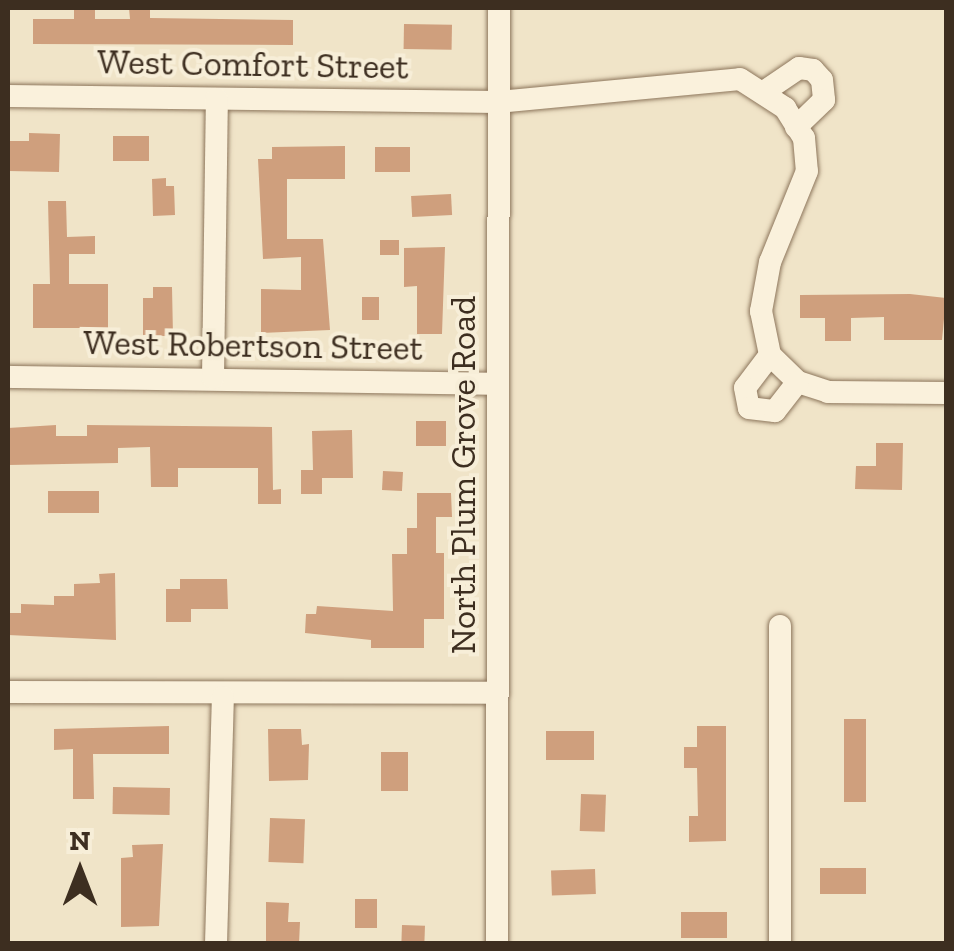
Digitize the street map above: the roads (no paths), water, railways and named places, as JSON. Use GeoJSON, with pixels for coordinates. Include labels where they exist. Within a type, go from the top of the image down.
{"type":"FeatureCollection","features":[{"type":"Feature","properties":{"kind":"street","name":"North Plum Grove Road"},"geometry":{"type":"LineString","coordinates":[[497,944],[499,8]]}},
{"type":"Feature","properties":{"kind":"street"},"geometry":{"type":"LineString","coordinates":[[796,127],[824,100],[822,80],[813,70],[799,68],[766,91],[796,127],[807,170],[770,262],[761,311],[770,355],[798,382],[828,392],[946,394]]}},
{"type":"Feature","properties":{"kind":"street","name":"West Comfort Street"},"geometry":{"type":"LineString","coordinates":[[8,96],[498,102],[740,79],[766,91]]}},
{"type":"Feature","properties":{"kind":"street"},"geometry":{"type":"LineString","coordinates":[[213,378],[217,99]]}},
{"type":"Feature","properties":{"kind":"street"},"geometry":{"type":"LineString","coordinates":[[770,355],[746,388],[749,408],[776,411],[798,382]]}},
{"type":"Feature","properties":{"kind":"street","name":"West Robertson Street"},"geometry":{"type":"LineString","coordinates":[[8,377],[498,384]]}},
{"type":"Feature","properties":{"kind":"street"},"geometry":{"type":"LineString","coordinates":[[780,626],[780,944]]}},
{"type":"Feature","properties":{"kind":"street"},"geometry":{"type":"LineString","coordinates":[[8,692],[223,697],[497,693]]}},
{"type":"Feature","properties":{"kind":"street"},"geometry":{"type":"LineString","coordinates":[[216,944],[223,697]]}}]}
